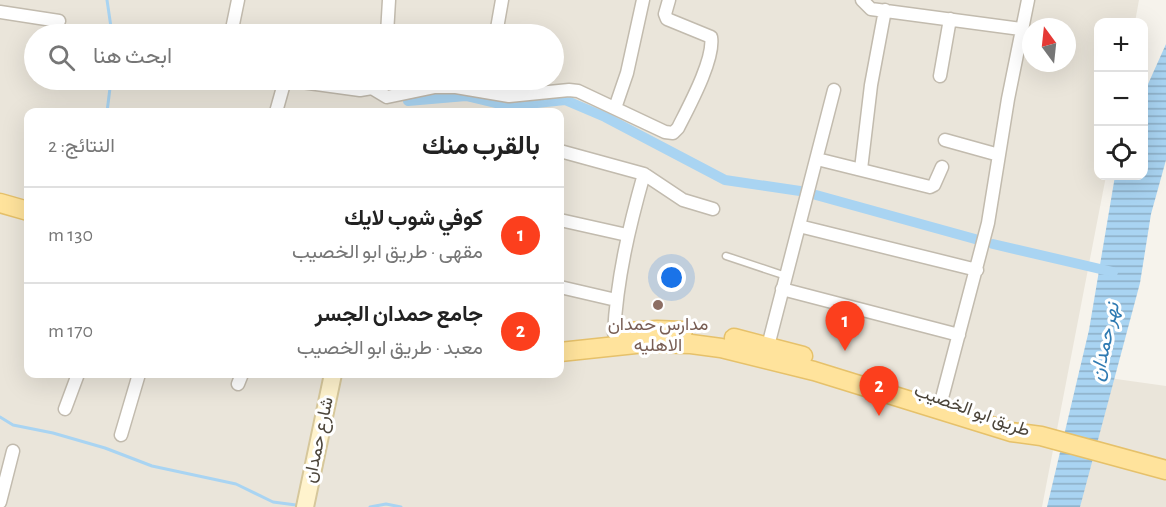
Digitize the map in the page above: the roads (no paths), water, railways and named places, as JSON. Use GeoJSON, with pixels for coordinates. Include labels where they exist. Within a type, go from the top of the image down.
{"type":"FeatureCollection","features":[{"type":"Feature","properties":{"kind":"main road"},"geometry":{"type":"LineString","coordinates":[[0,190],[24,196]]}},
{"type":"Feature","properties":{"kind":"main road"},"geometry":{"type":"LineString","coordinates":[[0,203],[24,209]]}},
{"type":"Feature","properties":{"kind":"main road","name":"طريق ابو الخصيب"},"geometry":{"type":"LineString","coordinates":[[564,339],[657,330],[723,336],[768,346],[815,366],[1011,432],[1041,436]]}},
{"type":"Feature","properties":{"kind":"main road","name":"طريق ابو الخصيب"},"geometry":{"type":"LineString","coordinates":[[564,352],[645,342],[684,343],[736,351],[815,366],[942,398],[1014,422],[1041,436]]}},
{"type":"Feature","properties":{"kind":"main road","name":"شارع حمدان"},"geometry":{"type":"LineString","coordinates":[[305,507],[332,378]]}},
{"type":"Feature","properties":{"kind":"main road"},"geometry":{"type":"LineString","coordinates":[[1041,436],[1166,470]]}},
{"type":"Feature","properties":{"kind":"main road"},"geometry":{"type":"LineString","coordinates":[[1122,458],[1166,458]]}},
{"type":"Feature","properties":{"kind":"street"},"geometry":{"type":"LineString","coordinates":[[233,24],[238,0]]}},
{"type":"Feature","properties":{"kind":"street"},"geometry":{"type":"LineString","coordinates":[[388,24],[389,0]]}},
{"type":"Feature","properties":{"kind":"street"},"geometry":{"type":"LineString","coordinates":[[498,24],[502,0]]}},
{"type":"Feature","properties":{"kind":"street"},"geometry":{"type":"LineString","coordinates":[[615,108],[627,73],[643,0]]}},
{"type":"Feature","properties":{"kind":"street"},"geometry":{"type":"LineString","coordinates":[[495,90],[509,96],[578,91],[665,132],[673,133],[678,129],[704,73],[712,43],[711,38],[667,19],[669,0]]}},
{"type":"Feature","properties":{"kind":"street"},"geometry":{"type":"LineString","coordinates":[[861,0],[871,9],[1021,29]]}},
{"type":"Feature","properties":{"kind":"street"},"geometry":{"type":"LineString","coordinates":[[942,398],[988,223],[1028,0]]}},
{"type":"Feature","properties":{"kind":"street"},"geometry":{"type":"LineString","coordinates":[[861,169],[871,85],[885,10]]}},
{"type":"Feature","properties":{"kind":"street"},"geometry":{"type":"LineString","coordinates":[[0,12],[59,21]]}},
{"type":"Feature","properties":{"kind":"street"},"geometry":{"type":"LineString","coordinates":[[940,76],[950,19]]}},
{"type":"Feature","properties":{"kind":"street"},"geometry":{"type":"LineString","coordinates":[[277,108],[283,90]]}},
{"type":"Feature","properties":{"kind":"street"},"geometry":{"type":"LineString","coordinates":[[381,90],[387,97],[421,90]]}},
{"type":"Feature","properties":{"kind":"street"},"geometry":{"type":"LineString","coordinates":[[768,346],[834,90]]}},
{"type":"Feature","properties":{"kind":"street"},"geometry":{"type":"LineString","coordinates":[[945,140],[999,155]]}},
{"type":"Feature","properties":{"kind":"street"},"geometry":{"type":"LineString","coordinates":[[564,152],[644,174],[683,200],[713,209]]}},
{"type":"Feature","properties":{"kind":"street"},"geometry":{"type":"LineString","coordinates":[[817,159],[930,187],[934,185],[942,167]]}},
{"type":"Feature","properties":{"kind":"street"},"geometry":{"type":"LineString","coordinates":[[614,333],[616,300],[627,235],[644,174]]}},
{"type":"Feature","properties":{"kind":"street"},"geometry":{"type":"LineString","coordinates":[[564,221],[627,235]]}},
{"type":"Feature","properties":{"kind":"street"},"geometry":{"type":"LineString","coordinates":[[799,226],[977,270]]}},
{"type":"Feature","properties":{"kind":"street"},"geometry":{"type":"LineString","coordinates":[[564,288],[616,300]]}},
{"type":"Feature","properties":{"kind":"street"},"geometry":{"type":"LineString","coordinates":[[782,289],[959,335]]}},
{"type":"Feature","properties":{"kind":"street"},"geometry":{"type":"LineString","coordinates":[[65,409],[77,378]]}},
{"type":"Feature","properties":{"kind":"street"},"geometry":{"type":"LineString","coordinates":[[121,435],[138,378]]}},
{"type":"Feature","properties":{"kind":"street"},"geometry":{"type":"LineString","coordinates":[[0,502],[13,451]]}},
{"type":"Feature","properties":{"kind":"lane"},"geometry":{"type":"LineString","coordinates":[[726,256],[786,276]]}},
{"type":"Feature","properties":{"kind":"water","name":"نهر حمدان"},"geometry":{"type":"Polygon","coordinates":[[[1166,44],[1166,160],[1151,214],[1140,283],[1080,507],[1047,507],[1089,330],[1114,180],[1148,180],[1148,84],[1166,44]]]}},
{"type":"Feature","properties":{"kind":"waterway"},"geometry":{"type":"LineString","coordinates":[[107,0],[111,24]]}},
{"type":"Feature","properties":{"kind":"waterway"},"geometry":{"type":"LineString","coordinates":[[108,108],[110,90]]}},
{"type":"Feature","properties":{"kind":"waterway"},"geometry":{"type":"LineString","coordinates":[[408,101],[466,96],[508,106],[565,100],[605,117],[725,180],[800,191]]}},
{"type":"Feature","properties":{"kind":"waterway"},"geometry":{"type":"LineString","coordinates":[[816,195],[975,239]]}},
{"type":"Feature","properties":{"kind":"waterway"},"geometry":{"type":"LineString","coordinates":[[993,244],[1113,272]]}},
{"type":"Feature","properties":{"kind":"waterway"},"geometry":{"type":"LineString","coordinates":[[0,417],[13,425],[53,433],[105,448],[152,466],[236,484],[273,502],[296,505]]}},
{"type":"Feature","properties":{"kind":"waterway"},"geometry":{"type":"LineString","coordinates":[[370,507],[386,504],[401,507]]}},
{"type":"Feature","properties":{"kind":"place","name":"مدارس حمدان الاهليه"},"geometry":{"type":"Point","coordinates":[658,305]}},
{"type":"Feature","properties":{"kind":"place","name":"كوفي شوب لايك"},"geometry":{"type":"Point","coordinates":[845,351]}},
{"type":"Feature","properties":{"kind":"place","name":"جامع حمدان الجسر"},"geometry":{"type":"Point","coordinates":[879,416]}}]}
